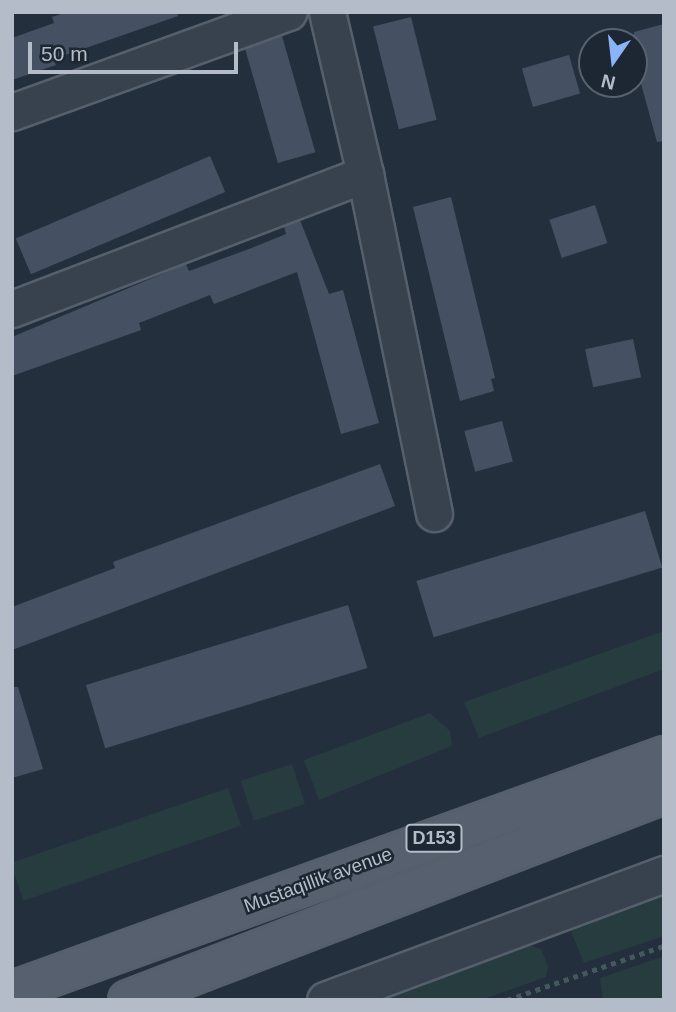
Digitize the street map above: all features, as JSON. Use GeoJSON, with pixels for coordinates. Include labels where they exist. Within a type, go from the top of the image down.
{"type":"FeatureCollection","features":[{"type":"Feature","properties":{"kind":"main road","name":"Mustaqillik avenue"},"geometry":{"type":"LineString","coordinates":[[12,991],[664,756]]}},
{"type":"Feature","properties":{"kind":"main road","name":"D153"},"geometry":{"type":"LineString","coordinates":[[128,1000],[664,794]]}},
{"type":"Feature","properties":{"kind":"main road"},"geometry":{"type":"LineString","coordinates":[[155,939],[172,983]]}},
{"type":"Feature","properties":{"kind":"street"},"geometry":{"type":"LineString","coordinates":[[12,112],[288,12]]}},
{"type":"Feature","properties":{"kind":"street"},"geometry":{"type":"LineString","coordinates":[[327,12],[365,174],[434,513]]}},
{"type":"Feature","properties":{"kind":"street"},"geometry":{"type":"LineString","coordinates":[[12,309],[365,174]]}},
{"type":"Feature","properties":{"kind":"street"},"geometry":{"type":"LineString","coordinates":[[325,1000],[664,874]]}},
{"type":"Feature","properties":{"kind":"path"},"geometry":{"type":"LineString","coordinates":[[507,1000],[664,946]]}},
{"type":"Feature","properties":{"kind":"green space"},"geometry":{"type":"Polygon","coordinates":[[[664,631],[664,669],[479,738],[464,702],[664,631]]]}},
{"type":"Feature","properties":{"kind":"green space"},"geometry":{"type":"Polygon","coordinates":[[[430,713],[450,731],[452,746],[319,800],[304,760],[430,713]]]}},
{"type":"Feature","properties":{"kind":"green space"},"geometry":{"type":"Polygon","coordinates":[[[292,764],[305,804],[254,821],[241,781],[292,764]]]}},
{"type":"Feature","properties":{"kind":"green space"},"geometry":{"type":"Polygon","coordinates":[[[228,788],[241,826],[24,901],[12,862],[228,788]]]}},
{"type":"Feature","properties":{"kind":"green space"},"geometry":{"type":"Polygon","coordinates":[[[664,887],[664,936],[584,963],[571,932],[584,919],[664,887]]]}},
{"type":"Feature","properties":{"kind":"green space"},"geometry":{"type":"Polygon","coordinates":[[[524,944],[541,949],[548,966],[546,977],[481,1000],[368,1000],[524,944]]]}},
{"type":"Feature","properties":{"kind":"green space"},"geometry":{"type":"Polygon","coordinates":[[[664,956],[664,1000],[603,1000],[600,978],[664,956]]]}},
{"type":"Feature","properties":{"kind":"building"},"geometry":{"type":"Polygon","coordinates":[[[67,12],[177,12],[178,16],[54,59],[56,65],[12,80],[12,38],[54,23],[52,17],[67,12]]]}},
{"type":"Feature","properties":{"kind":"building"},"geometry":{"type":"Polygon","coordinates":[[[411,17],[437,120],[399,129],[373,26],[411,17]]]}},
{"type":"Feature","properties":{"kind":"building"},"geometry":{"type":"Polygon","coordinates":[[[664,24],[664,141],[657,142],[645,98],[648,98],[648,28],[664,24]]]}},
{"type":"Feature","properties":{"kind":"building"},"geometry":{"type":"Polygon","coordinates":[[[282,36],[315,152],[278,163],[245,47],[282,36]]]}},
{"type":"Feature","properties":{"kind":"building"},"geometry":{"type":"Polygon","coordinates":[[[569,55],[578,94],[533,107],[522,69],[569,55]]]}},
{"type":"Feature","properties":{"kind":"building"},"geometry":{"type":"Polygon","coordinates":[[[210,156],[225,192],[31,274],[16,238],[210,156]]]}},
{"type":"Feature","properties":{"kind":"building"},"geometry":{"type":"Polygon","coordinates":[[[451,197],[495,378],[491,379],[494,391],[460,401],[413,207],[451,197]]]}},
{"type":"Feature","properties":{"kind":"building"},"geometry":{"type":"Polygon","coordinates":[[[595,205],[607,243],[562,258],[549,220],[595,205]]]}},
{"type":"Feature","properties":{"kind":"building"},"geometry":{"type":"Polygon","coordinates":[[[300,220],[329,294],[343,290],[379,423],[341,434],[297,272],[214,304],[210,295],[139,323],[141,330],[12,376],[12,337],[186,264],[189,271],[286,234],[284,226],[300,220]]]}},
{"type":"Feature","properties":{"kind":"building"},"geometry":{"type":"Polygon","coordinates":[[[633,339],[641,377],[593,387],[585,349],[633,339]]]}},
{"type":"Feature","properties":{"kind":"building"},"geometry":{"type":"Polygon","coordinates":[[[502,421],[513,462],[475,472],[464,431],[502,421]]]}},
{"type":"Feature","properties":{"kind":"building"},"geometry":{"type":"Polygon","coordinates":[[[380,464],[395,506],[12,650],[12,607],[115,568],[113,562],[380,464]]]}},
{"type":"Feature","properties":{"kind":"building"},"geometry":{"type":"Polygon","coordinates":[[[645,511],[662,567],[434,637],[416,581],[645,511]]]}},
{"type":"Feature","properties":{"kind":"building"},"geometry":{"type":"Polygon","coordinates":[[[348,605],[367,668],[105,748],[86,685],[348,605]]]}},
{"type":"Feature","properties":{"kind":"building"},"geometry":{"type":"Polygon","coordinates":[[[12,687],[18,687],[43,769],[12,778],[12,687]]]}}]}
